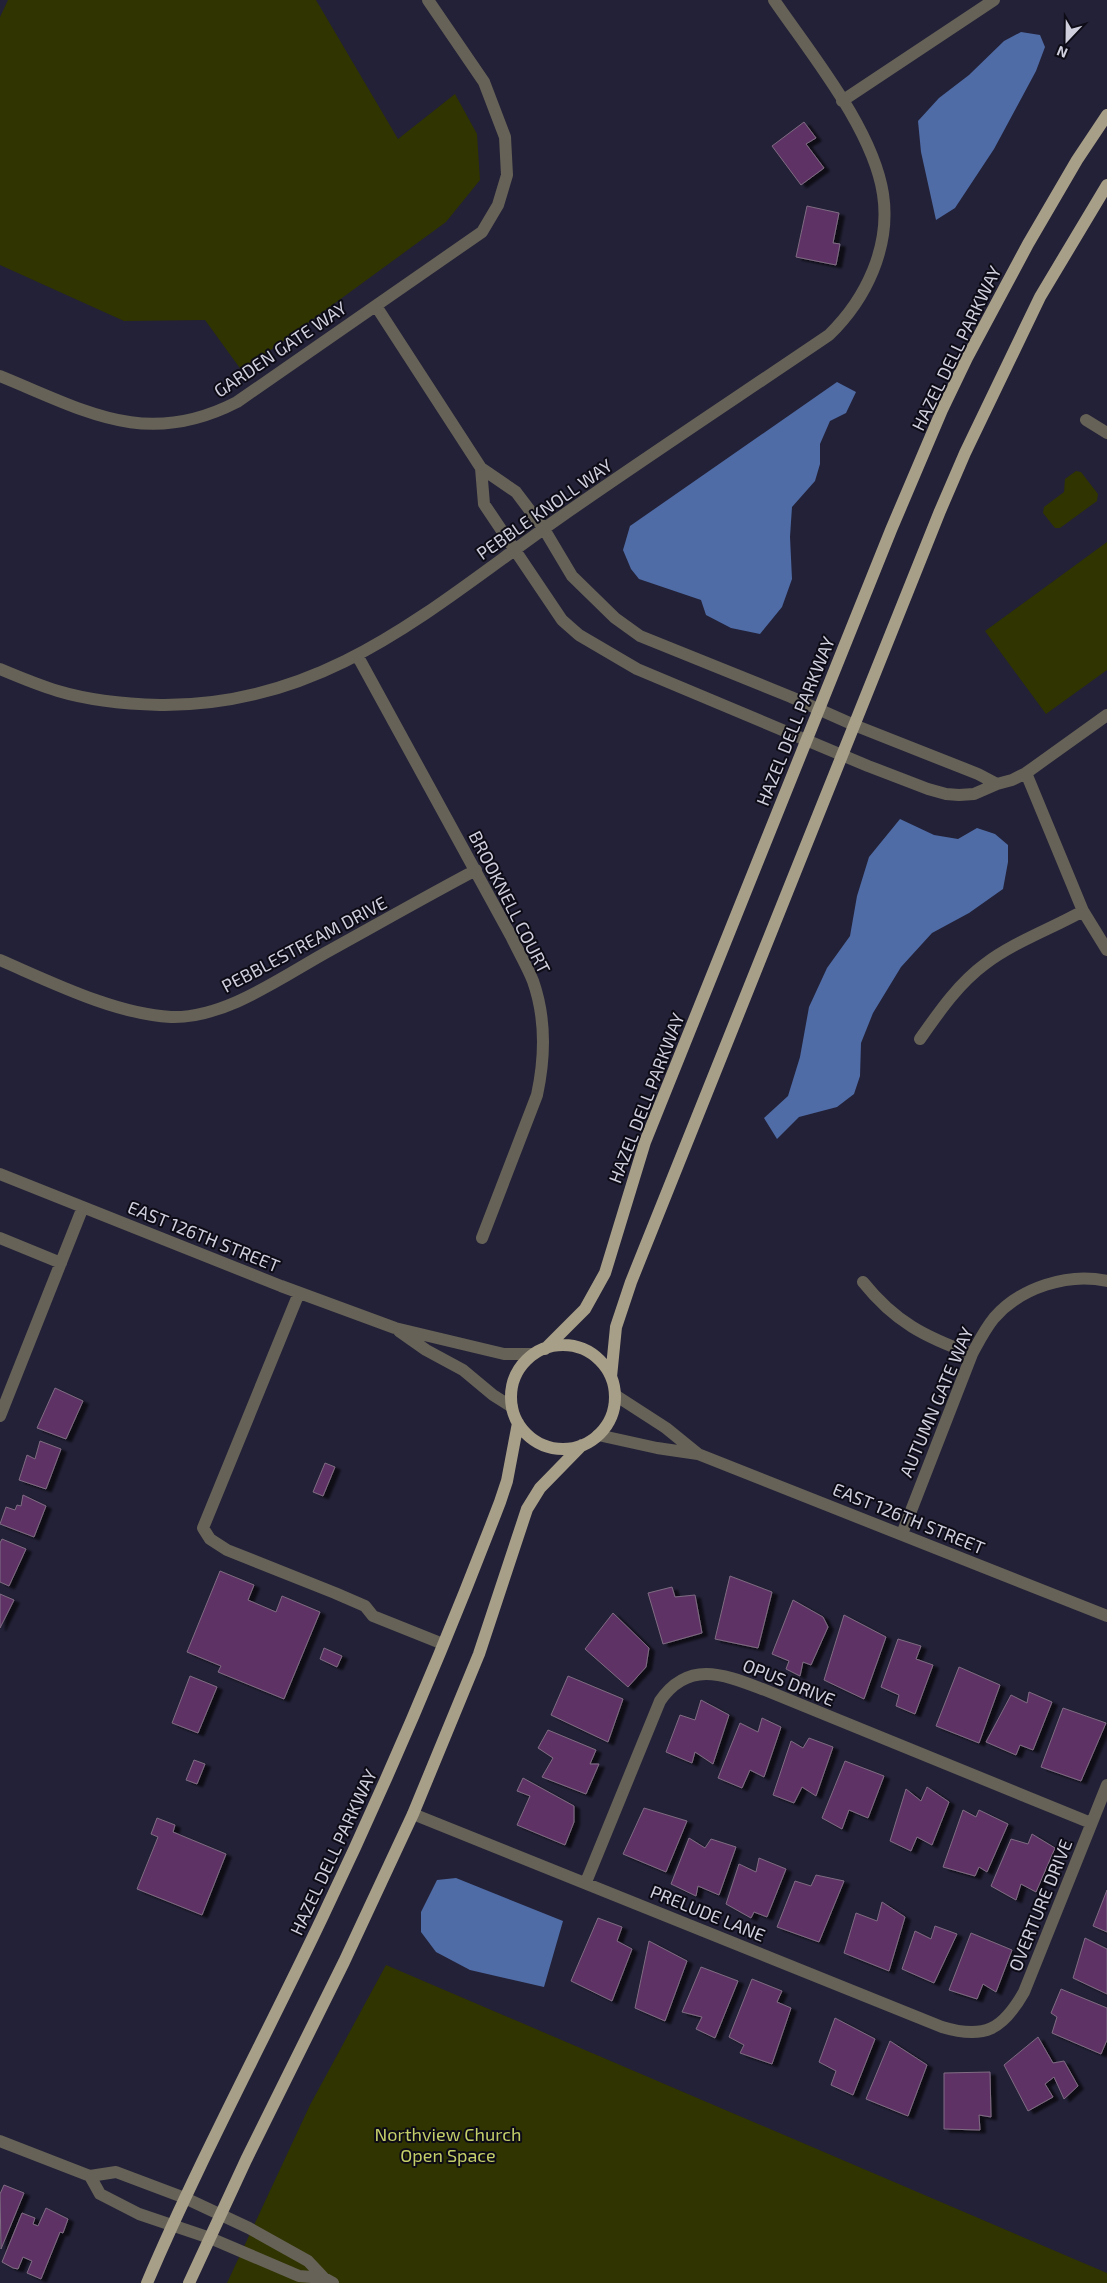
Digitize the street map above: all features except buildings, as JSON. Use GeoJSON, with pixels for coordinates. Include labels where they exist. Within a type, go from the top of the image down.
{"type":"FeatureCollection","features":[{"type":"Feature","properties":{"kind":"main road","name":"HAZEL DELL PARKWAY"},"geometry":{"type":"LineString","coordinates":[[540,1351],[584,1309],[603,1278],[645,1142],[905,497],[967,358],[1028,244],[1077,160],[1107,115]]}},
{"type":"Feature","properties":{"kind":"main road"},"geometry":{"type":"LineString","coordinates":[[190,2283],[221,2214],[344,1962],[413,1814],[479,1654],[527,1508],[540,1488],[582,1445],[598,1435],[612,1413],[615,1395],[611,1377],[614,1338],[624,1300],[940,511],[972,437],[1040,297],[1107,185]]}},
{"type":"Feature","properties":{"kind":"main road"},"geometry":{"type":"LineString","coordinates":[[582,1445],[564,1449],[546,1446],[530,1437],[518,1423],[512,1407],[512,1389],[517,1373],[540,1351],[564,1345],[584,1350],[600,1361],[611,1377]]}},
{"type":"Feature","properties":{"kind":"main road","name":"HAZEL DELL PARKWAY"},"geometry":{"type":"LineString","coordinates":[[147,2283],[185,2198],[334,1894],[389,1773],[504,1491],[518,1423]]}},
{"type":"Feature","properties":{"kind":"street","name":"GARDEN GATE WAY"},"geometry":{"type":"LineString","coordinates":[[0,376],[91,412],[126,423],[165,425],[183,422],[216,412],[237,402],[482,232],[498,205],[506,175],[505,137],[484,82],[428,0]]}},
{"type":"Feature","properties":{"kind":"street","name":"PEBBLE KNOLL WAY"},"geometry":{"type":"LineString","coordinates":[[0,669],[58,691],[112,702],[176,705],[215,702],[250,697],[290,686],[327,671],[401,630],[544,529],[829,335],[846,318],[858,302],[876,263],[880,245],[883,195],[868,146],[833,86],[774,0]]}},
{"type":"Feature","properties":{"kind":"street"},"geometry":{"type":"LineString","coordinates":[[842,101],[994,0]]}},
{"type":"Feature","properties":{"kind":"street"},"geometry":{"type":"LineString","coordinates":[[376,306],[481,468],[516,492],[544,529],[572,576],[614,618],[640,636],[854,725],[978,774],[997,784]]}},
{"type":"Feature","properties":{"kind":"street"},"geometry":{"type":"LineString","coordinates":[[1086,420],[1107,433]]}},
{"type":"Feature","properties":{"kind":"street"},"geometry":{"type":"LineString","coordinates":[[481,468],[484,504],[562,620],[579,635],[638,668],[806,740],[928,789],[946,794],[974,794],[1012,780],[1026,773],[1107,715]]}},
{"type":"Feature","properties":{"kind":"street","name":"BROOKNELL COURT"},"geometry":{"type":"LineString","coordinates":[[357,655],[512,936],[533,982],[542,1022],[544,1041],[537,1095],[482,1238]]}},
{"type":"Feature","properties":{"kind":"street"},"geometry":{"type":"LineString","coordinates":[[1026,773],[1083,911],[1107,950]]}},
{"type":"Feature","properties":{"kind":"street","name":"PEBBLESTREAM DRIVE"},"geometry":{"type":"LineString","coordinates":[[0,960],[60,986],[136,1013],[174,1017],[202,1013],[245,998],[476,870]]}},
{"type":"Feature","properties":{"kind":"street"},"geometry":{"type":"LineString","coordinates":[[920,1039],[960,986],[985,964],[1008,949],[1083,911]]}},
{"type":"Feature","properties":{"kind":"street","name":"EAST 126TH STREET"},"geometry":{"type":"LineString","coordinates":[[0,1174],[299,1293],[395,1328],[504,1354],[540,1351]]}},
{"type":"Feature","properties":{"kind":"street"},"geometry":{"type":"LineString","coordinates":[[0,1416],[83,1207]]}},
{"type":"Feature","properties":{"kind":"street"},"geometry":{"type":"LineString","coordinates":[[0,1238],[61,1263]]}},
{"type":"Feature","properties":{"kind":"street","name":"AUTUMN GATE WAY"},"geometry":{"type":"LineString","coordinates":[[902,1534],[972,1354],[983,1332],[995,1317],[1009,1304],[1026,1293],[1068,1280],[1087,1278],[1107,1281]]}},
{"type":"Feature","properties":{"kind":"street"},"geometry":{"type":"LineString","coordinates":[[863,1282],[880,1303],[901,1321],[922,1334],[972,1354]]}},
{"type":"Feature","properties":{"kind":"street"},"geometry":{"type":"LineString","coordinates":[[299,1293],[207,1514],[203,1528],[210,1539],[227,1550],[365,1606],[373,1616],[443,1644]]}},
{"type":"Feature","properties":{"kind":"street","name":"EAST 126TH STREET"},"geometry":{"type":"LineString","coordinates":[[395,1328],[426,1350],[463,1370],[493,1395],[512,1407]]}},
{"type":"Feature","properties":{"kind":"street","name":"EAST 126TH STREET"},"geometry":{"type":"LineString","coordinates":[[615,1395],[666,1428],[698,1454]]}},
{"type":"Feature","properties":{"kind":"street","name":"EAST 126TH STREET"},"geometry":{"type":"LineString","coordinates":[[598,1435],[657,1448],[698,1454],[1107,1616]]}},
{"type":"Feature","properties":{"kind":"street","name":"OPUS DRIVE"},"geometry":{"type":"LineString","coordinates":[[586,1882],[660,1701],[670,1689],[684,1679],[707,1673],[726,1675],[765,1690],[1091,1823]]}},
{"type":"Feature","properties":{"kind":"street","name":"OVERTURE DRIVE"},"geometry":{"type":"LineString","coordinates":[[992,2028],[1006,2020],[1024,1992],[1107,1785]]}},
{"type":"Feature","properties":{"kind":"street","name":"PRELUDE LANE"},"geometry":{"type":"LineString","coordinates":[[413,1814],[586,1882],[942,2027],[960,2032],[976,2032],[992,2028]]}},
{"type":"Feature","properties":{"kind":"street"},"geometry":{"type":"LineString","coordinates":[[0,2141],[90,2176],[116,2172],[185,2198],[221,2214],[308,2261],[329,2280]]}},
{"type":"Feature","properties":{"kind":"street"},"geometry":{"type":"LineString","coordinates":[[90,2176],[100,2194],[138,2214],[210,2238],[299,2276],[329,2280]]}},
{"type":"Feature","properties":{"kind":"green space"},"geometry":{"type":"Polygon","coordinates":[[[8,0],[316,0],[398,139],[455,94],[477,134],[480,180],[446,222],[242,371],[205,320],[124,321],[0,265],[0,17],[8,0]]]}},
{"type":"Feature","properties":{"kind":"green space"},"geometry":{"type":"Polygon","coordinates":[[[1076,471],[1081,472],[1098,494],[1097,501],[1060,528],[1055,528],[1043,513],[1044,507],[1064,492],[1065,479],[1076,471]]]}},
{"type":"Feature","properties":{"kind":"green space"},"geometry":{"type":"Polygon","coordinates":[[[1107,542],[1107,670],[1046,714],[985,631],[1107,542]]]}},
{"type":"Feature","properties":{"kind":"green space","name":"Northview Church Open Space"},"geometry":{"type":"Polygon","coordinates":[[[386,1965],[1107,2273],[1107,2283],[227,2283],[310,2105],[386,1965]]]}},
{"type":"Feature","properties":{"kind":"water"},"geometry":{"type":"Polygon","coordinates":[[[1021,32],[1040,35],[1045,47],[1036,71],[994,149],[955,208],[936,220],[921,152],[918,121],[939,98],[969,75],[1004,41],[1021,32]]]}},
{"type":"Feature","properties":{"kind":"water"},"geometry":{"type":"Polygon","coordinates":[[[837,382],[856,392],[846,413],[830,421],[820,444],[820,464],[815,481],[792,507],[790,537],[792,579],[782,607],[760,634],[731,628],[706,615],[701,600],[639,579],[631,569],[623,550],[630,526],[837,382]]]}},
{"type":"Feature","properties":{"kind":"water"},"geometry":{"type":"Polygon","coordinates":[[[900,819],[934,835],[958,839],[977,828],[995,834],[1008,845],[1008,862],[1003,889],[969,913],[932,933],[901,967],[873,1013],[861,1043],[860,1076],[854,1094],[837,1107],[799,1117],[777,1139],[764,1118],[788,1096],[800,1057],[809,1007],[827,968],[850,936],[857,896],[869,857],[900,819]]]}},
{"type":"Feature","properties":{"kind":"water"},"geometry":{"type":"Polygon","coordinates":[[[456,1878],[563,1921],[544,1987],[470,1970],[436,1952],[421,1932],[421,1912],[437,1880],[456,1878]]]}}]}
